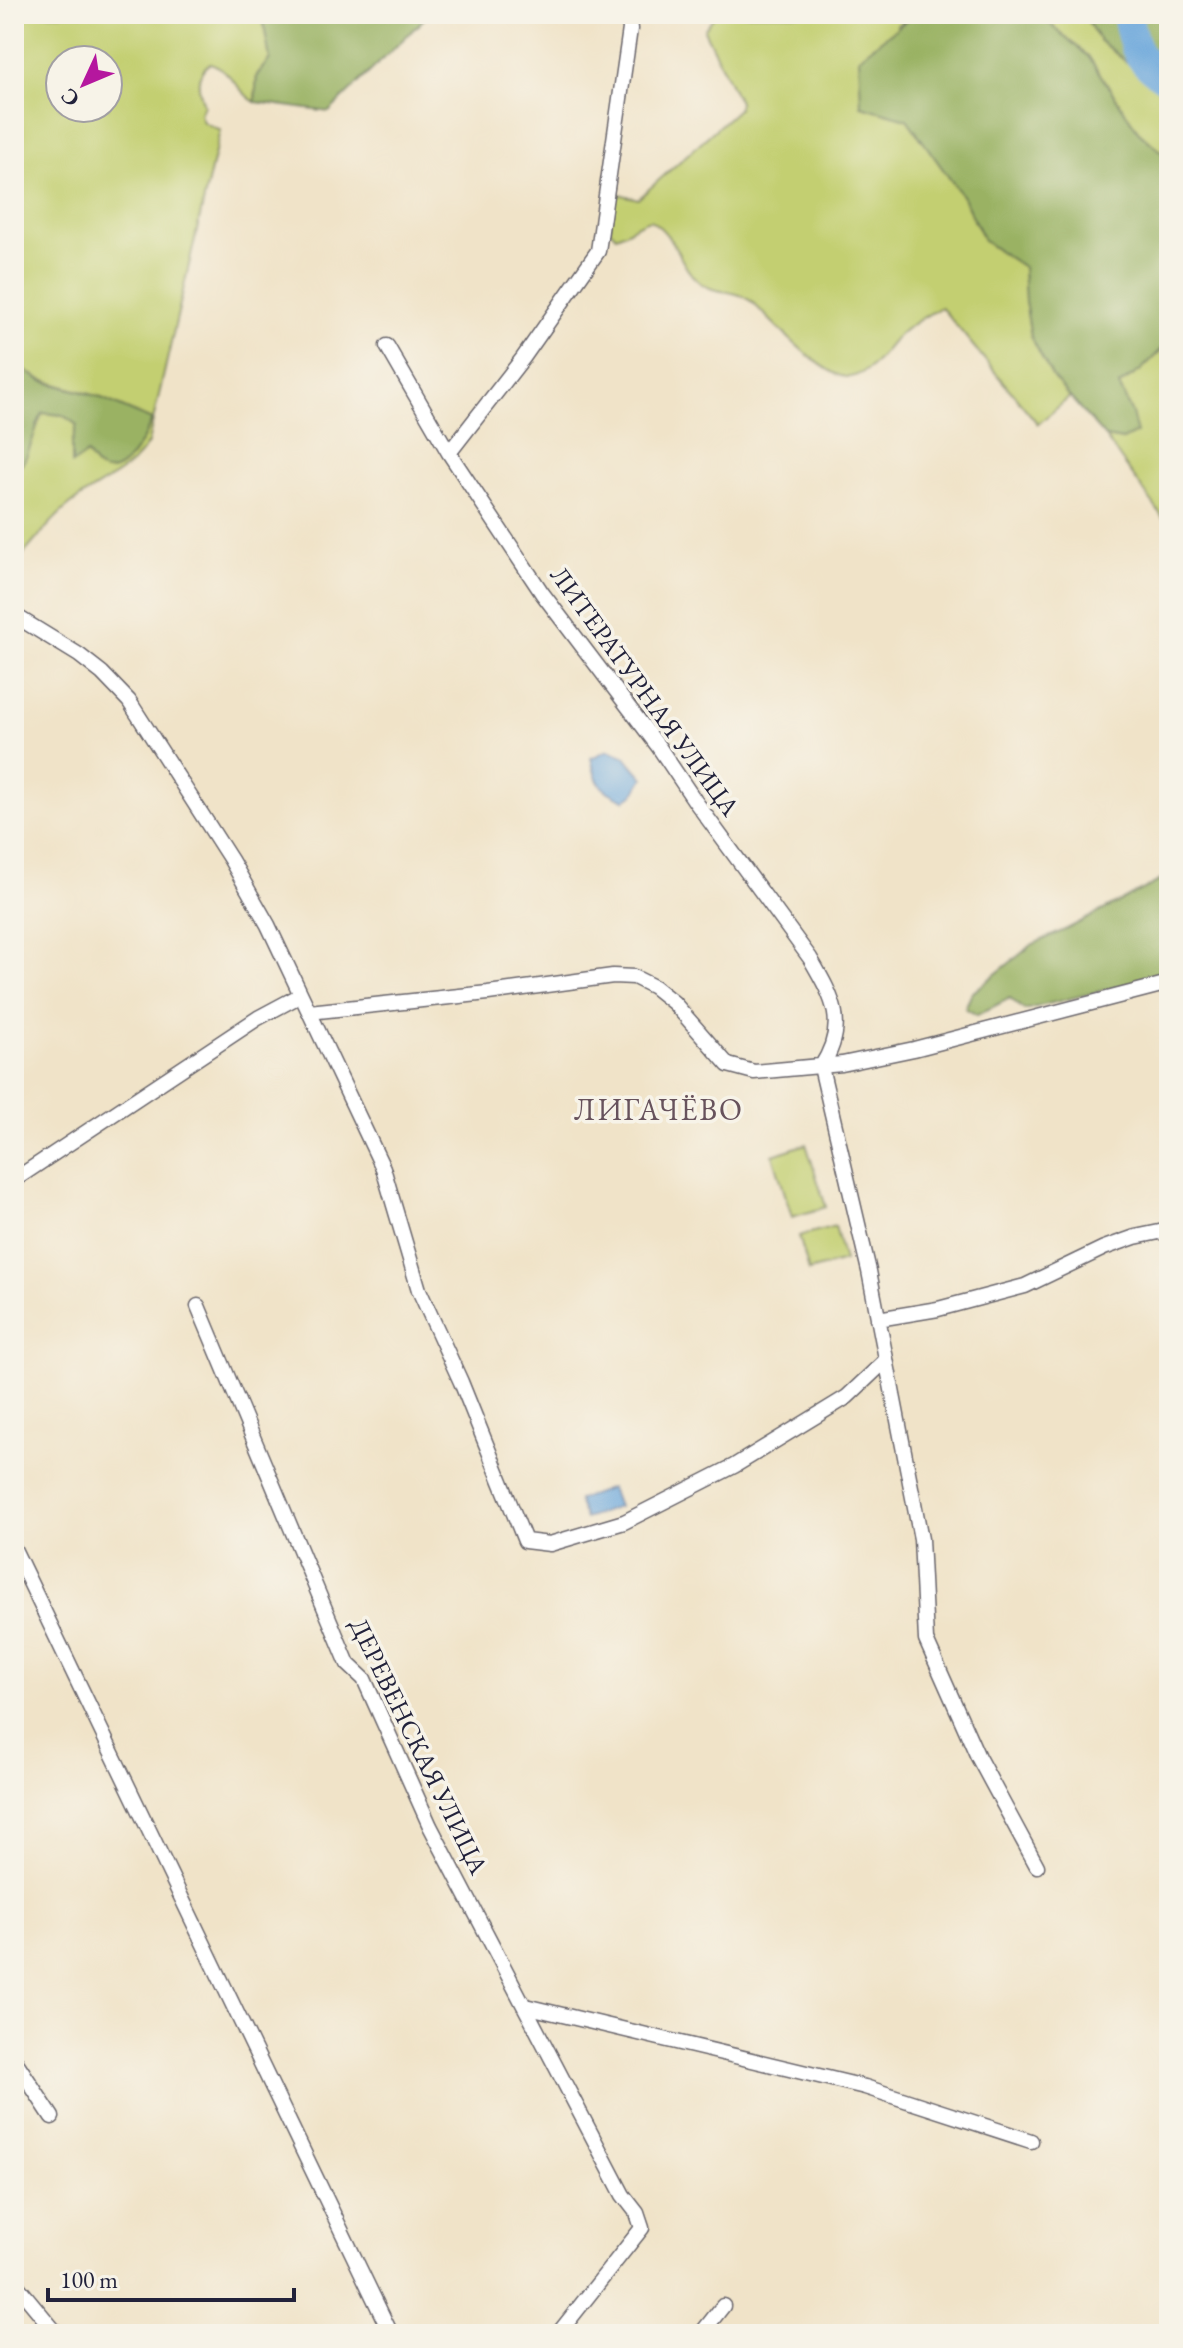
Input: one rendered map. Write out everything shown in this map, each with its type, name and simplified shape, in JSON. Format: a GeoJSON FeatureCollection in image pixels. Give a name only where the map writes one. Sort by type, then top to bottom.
{"type":"FeatureCollection","features":[{"type":"Feature","properties":{"kind":"street"},"geometry":{"type":"LineString","coordinates":[[449,453],[523,358],[598,251],[630,29],[628,14]]}},
{"type":"Feature","properties":{"kind":"street","name":"ЛИТЕРАТУРНАЯ УЛИЦА"},"geometry":{"type":"LineString","coordinates":[[387,346],[449,453],[542,593],[658,746],[810,958],[835,1012],[835,1042],[821,1067]]}},
{"type":"Feature","properties":{"kind":"street"},"geometry":{"type":"LineString","coordinates":[[14,615],[79,655],[129,701],[231,860],[268,925],[383,1168],[419,1290],[461,1382],[525,1541],[550,1544],[624,1522],[734,1466],[847,1397],[885,1361]]}},
{"type":"Feature","properties":{"kind":"street"},"geometry":{"type":"LineString","coordinates":[[309,1012],[613,976],[634,977],[654,987],[674,1003],[728,1065],[754,1072],[821,1067],[914,1049],[1169,983]]}},
{"type":"Feature","properties":{"kind":"street"},"geometry":{"type":"LineString","coordinates":[[14,1180],[233,1034],[301,995]]}},
{"type":"Feature","properties":{"kind":"street"},"geometry":{"type":"LineString","coordinates":[[821,1067],[869,1271],[921,1539],[926,1640],[978,1757],[1037,1866]]}},
{"type":"Feature","properties":{"kind":"street"},"geometry":{"type":"LineString","coordinates":[[878,1319],[938,1309],[1025,1286],[1104,1248],[1169,1230]]}},
{"type":"Feature","properties":{"kind":"street","name":"ДЕРЕВЕНСКАЯ УЛИЦА"},"geometry":{"type":"LineString","coordinates":[[198,1306],[348,1664],[364,1679],[430,1826],[623,2195],[637,2213],[642,2228],[558,2334]]}},
{"type":"Feature","properties":{"kind":"street"},"geometry":{"type":"LineString","coordinates":[[14,1549],[391,2334]]}},
{"type":"Feature","properties":{"kind":"street"},"geometry":{"type":"LineString","coordinates":[[525,2006],[865,2087],[1031,2141]]}},
{"type":"Feature","properties":{"kind":"street"},"geometry":{"type":"LineString","coordinates":[[14,2059],[52,2117]]}},
{"type":"Feature","properties":{"kind":"street"},"geometry":{"type":"LineString","coordinates":[[14,2282],[57,2334]]}},
{"type":"Feature","properties":{"kind":"street"},"geometry":{"type":"LineString","coordinates":[[701,2334],[723,2306]]}},
{"type":"Feature","properties":{"kind":"green space"},"geometry":{"type":"Polygon","coordinates":[[[14,14],[262,14],[270,59],[257,75],[255,102],[217,66],[210,63],[199,77],[204,105],[200,114],[203,122],[220,130],[148,443],[123,470],[62,512],[14,565],[14,454],[21,464],[43,413],[63,415],[77,425],[72,443],[72,463],[87,454],[98,468],[114,404],[42,380],[14,363],[14,14]]]}},
{"type":"Feature","properties":{"kind":"green space"},"geometry":{"type":"Polygon","coordinates":[[[262,14],[429,14],[329,112],[255,102],[257,75],[270,59],[262,14]]]}},
{"type":"Feature","properties":{"kind":"green space"},"geometry":{"type":"Polygon","coordinates":[[[716,14],[915,14],[897,25],[907,119],[963,197],[984,241],[1023,267],[1026,305],[1033,337],[1047,367],[1070,397],[1038,424],[941,307],[905,330],[866,371],[850,377],[840,376],[814,360],[747,299],[699,282],[686,268],[667,234],[650,220],[616,236],[610,230],[613,202],[619,194],[638,199],[738,109],[739,102],[704,30],[716,14]]]}},
{"type":"Feature","properties":{"kind":"green space"},"geometry":{"type":"Polygon","coordinates":[[[915,14],[1038,14],[1088,56],[1138,131],[1169,159],[1169,342],[1141,370],[1119,385],[1137,433],[1123,440],[1105,437],[1053,378],[1031,337],[1023,267],[984,241],[963,197],[907,119],[861,106],[859,57],[915,14]]]}},
{"type":"Feature","properties":{"kind":"green space"},"geometry":{"type":"Polygon","coordinates":[[[1038,14],[1083,14],[1100,41],[1138,71],[1169,87],[1169,159],[1138,131],[1088,56],[1038,14]]]}},
{"type":"Feature","properties":{"kind":"green space"},"geometry":{"type":"Polygon","coordinates":[[[1083,14],[1169,14],[1169,87],[1138,71],[1100,41],[1083,14]]]}},
{"type":"Feature","properties":{"kind":"green space"},"geometry":{"type":"Polygon","coordinates":[[[1169,342],[1169,526],[1105,437],[1123,440],[1132,414],[1119,385],[1141,370],[1169,342]]]}},
{"type":"Feature","properties":{"kind":"green space"},"geometry":{"type":"Polygon","coordinates":[[[14,363],[42,381],[97,396],[152,420],[132,455],[117,469],[109,471],[98,468],[87,454],[72,464],[72,443],[77,425],[63,415],[43,413],[22,464],[14,454],[14,363]]]}},
{"type":"Feature","properties":{"kind":"green space"},"geometry":{"type":"Polygon","coordinates":[[[1169,876],[1169,974],[1024,1010],[1010,998],[977,1015],[965,1008],[972,993],[1033,944],[1169,876]]]}},
{"type":"Feature","properties":{"kind":"green space"},"geometry":{"type":"Polygon","coordinates":[[[806,1144],[826,1207],[792,1217],[773,1155],[806,1144]]]}},
{"type":"Feature","properties":{"kind":"green space"},"geometry":{"type":"Polygon","coordinates":[[[835,1226],[844,1261],[809,1271],[799,1236],[835,1226]]]}},
{"type":"Feature","properties":{"kind":"water"},"geometry":{"type":"Polygon","coordinates":[[[608,750],[626,757],[644,778],[633,795],[625,800],[604,789],[595,774],[591,758],[608,750]]]}},
{"type":"Feature","properties":{"kind":"water"},"geometry":{"type":"Polygon","coordinates":[[[611,1488],[618,1507],[585,1519],[578,1500],[611,1488]]]}},
{"type":"Feature","properties":{"kind":"waterway"},"geometry":{"type":"LineString","coordinates":[[1127,14],[1132,37],[1143,60],[1169,80]]}},
{"type":"Feature","properties":{"kind":"district","name":"ЛИГАЧЁВО"},"geometry":{"type":"Point","coordinates":[659,1110]}}]}
